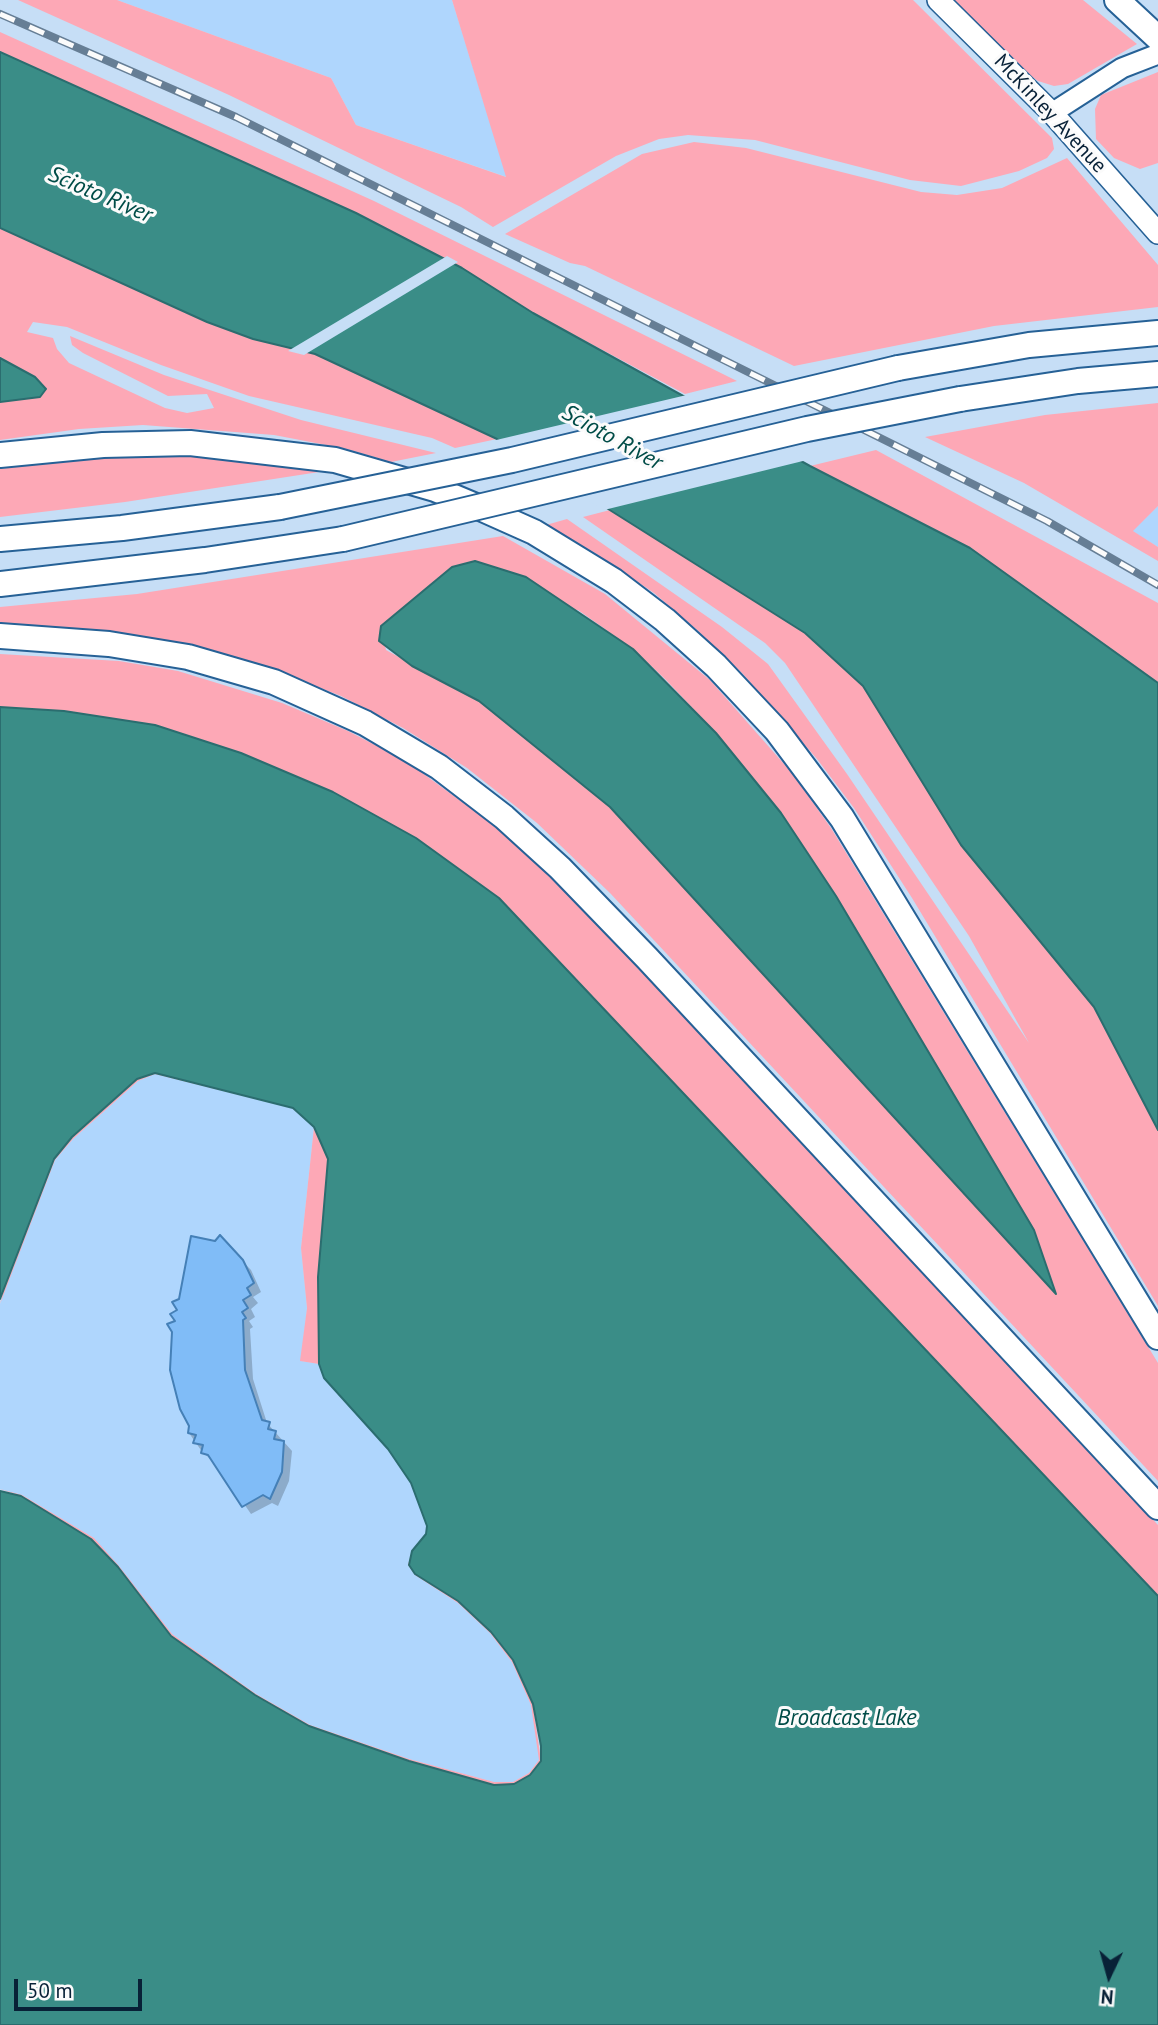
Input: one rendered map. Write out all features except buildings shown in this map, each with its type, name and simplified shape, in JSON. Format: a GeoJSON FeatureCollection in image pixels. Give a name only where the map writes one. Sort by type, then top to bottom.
{"type":"FeatureCollection","features":[{"type":"Feature","properties":{"kind":"highway"},"geometry":{"type":"LineString","coordinates":[[1117,0],[1158,38]]}},
{"type":"Feature","properties":{"kind":"highway"},"geometry":{"type":"LineString","coordinates":[[0,539],[122,528],[280,508],[512,460],[898,368],[1029,345],[1158,333]]}},
{"type":"Feature","properties":{"kind":"highway"},"geometry":{"type":"LineString","coordinates":[[0,584],[205,560],[343,539],[807,429],[960,399],[1078,381],[1158,374]]}},
{"type":"Feature","properties":{"kind":"highway"},"geometry":{"type":"LineString","coordinates":[[0,455],[103,445],[190,443],[335,460],[435,489],[534,532],[624,589],[716,666],[777,731],[842,818],[1158,1337]]}},
{"type":"Feature","properties":{"kind":"highway"},"geometry":{"type":"LineString","coordinates":[[0,636],[109,644],[188,657],[274,682],[365,723],[439,767],[494,808],[560,868],[647,958],[1158,1507]]}},
{"type":"Feature","properties":{"kind":"main road","name":"McKinley Avenue"},"geometry":{"type":"LineString","coordinates":[[938,0],[1052,113],[1158,233]]}},
{"type":"Feature","properties":{"kind":"street"},"geometry":{"type":"LineString","coordinates":[[1052,113],[1122,68],[1158,54]]}},
{"type":"Feature","properties":{"kind":"shaded area"},"geometry":{"type":"Polygon","coordinates":[[[18,0],[117,0],[331,78],[356,125],[506,177],[452,0],[913,0],[1052,138],[1054,149],[1047,158],[1019,171],[961,186],[910,180],[755,140],[688,135],[659,139],[616,156],[493,227],[461,207],[229,95],[18,0]]]}},
{"type":"Feature","properties":{"kind":"shaded area"},"geometry":{"type":"Polygon","coordinates":[[[117,0],[452,0],[507,177],[356,125],[331,78],[117,0]]]}},
{"type":"Feature","properties":{"kind":"shaded area"},"geometry":{"type":"Polygon","coordinates":[[[954,0],[1083,0],[1137,44],[1068,84],[1054,86],[1038,81],[1027,73],[954,0]]]}},
{"type":"Feature","properties":{"kind":"shaded area"},"geometry":{"type":"Polygon","coordinates":[[[0,32],[374,201],[737,381],[685,394],[533,313],[462,268],[356,213],[0,52],[0,32]]]}},
{"type":"Feature","properties":{"kind":"shaded area"},"geometry":{"type":"Polygon","coordinates":[[[1158,72],[1158,163],[1140,169],[1114,158],[1096,139],[1095,109],[1101,95],[1158,72]]]}},
{"type":"Feature","properties":{"kind":"shaded area"},"geometry":{"type":"Polygon","coordinates":[[[694,142],[746,148],[921,192],[957,195],[1002,188],[1067,158],[1158,265],[1158,307],[994,326],[794,366],[585,266],[570,263],[505,234],[642,154],[694,142]]]}},
{"type":"Feature","properties":{"kind":"shaded area"},"geometry":{"type":"Polygon","coordinates":[[[0,228],[207,322],[253,339],[315,354],[497,439],[455,448],[432,438],[249,396],[161,365],[67,327],[33,322],[27,332],[53,338],[57,349],[69,363],[165,408],[187,413],[214,408],[207,394],[168,396],[83,353],[72,345],[70,336],[164,375],[301,420],[436,453],[391,462],[347,449],[274,435],[143,425],[79,429],[0,440],[0,402],[40,397],[35,377],[0,358],[0,228]]]}},
{"type":"Feature","properties":{"kind":"shaded area"},"geometry":{"type":"Polygon","coordinates":[[[1158,403],[1158,506],[1133,531],[1158,547],[1158,561],[1024,483],[925,437],[1045,415],[1158,403]]]}},
{"type":"Feature","properties":{"kind":"shaded area"},"geometry":{"type":"Polygon","coordinates":[[[876,450],[1158,603],[1158,683],[970,548],[810,466],[876,450]]]}},
{"type":"Feature","properties":{"kind":"shaded area"},"geometry":{"type":"Polygon","coordinates":[[[180,455],[235,458],[319,472],[125,502],[0,517],[0,469],[93,457],[180,455]]]}},
{"type":"Feature","properties":{"kind":"shaded area"},"geometry":{"type":"Polygon","coordinates":[[[1158,506],[1158,547],[1132,531],[1158,506]]]}},
{"type":"Feature","properties":{"kind":"shaded area"},"geometry":{"type":"Polygon","coordinates":[[[610,510],[805,633],[863,686],[961,845],[1094,1007],[1158,1130],[1158,1306],[912,898],[854,808],[817,759],[743,674],[696,629],[654,593],[595,553],[546,525],[567,519],[722,627],[768,664],[847,774],[1029,1043],[969,936],[785,663],[765,643],[583,517],[610,510]]]}},
{"type":"Feature","properties":{"kind":"shaded area"},"geometry":{"type":"Polygon","coordinates":[[[503,536],[605,594],[710,680],[792,773],[831,828],[1158,1363],[1158,1481],[610,893],[537,823],[467,768],[403,728],[341,696],[269,668],[198,647],[140,636],[0,624],[0,607],[137,594],[503,536]],[[405,607],[381,626],[386,650],[479,701],[610,807],[1034,1230],[836,896],[781,813],[716,733],[665,679],[633,649],[578,610],[405,607]]]}},
{"type":"Feature","properties":{"kind":"shaded area"},"geometry":{"type":"Polygon","coordinates":[[[0,654],[119,661],[178,671],[282,703],[348,731],[406,761],[499,829],[572,894],[1158,1525],[1158,1596],[499,898],[416,838],[333,792],[241,753],[155,725],[64,711],[0,707],[0,654]]]}},
{"type":"Feature","properties":{"kind":"shaded area"},"geometry":{"type":"Polygon","coordinates":[[[154,1073],[293,1108],[314,1127],[292,1108],[155,1074],[138,1081],[73,1139],[55,1160],[0,1304],[9,1270],[54,1159],[72,1138],[137,1079],[154,1073]]]}},
{"type":"Feature","properties":{"kind":"shaded area"},"geometry":{"type":"Polygon","coordinates":[[[155,1074],[292,1108],[314,1127],[301,1248],[307,1308],[301,1361],[319,1364],[324,1378],[388,1449],[411,1483],[427,1526],[426,1534],[412,1551],[415,1575],[458,1603],[490,1633],[512,1662],[531,1705],[539,1746],[539,1760],[529,1773],[513,1782],[494,1782],[409,1759],[310,1725],[256,1694],[172,1634],[94,1538],[22,1495],[0,1489],[0,1304],[11,1270],[55,1160],[73,1139],[138,1081],[155,1074]]]}},
{"type":"Feature","properties":{"kind":"shaded area"},"geometry":{"type":"Polygon","coordinates":[[[314,1127],[328,1159],[318,1277],[319,1364],[300,1361],[307,1308],[301,1248],[314,1127]]]}},
{"type":"Feature","properties":{"kind":"shaded area"},"geometry":{"type":"Polygon","coordinates":[[[0,1489],[22,1495],[94,1538],[119,1566],[172,1634],[256,1694],[310,1725],[409,1759],[494,1782],[513,1782],[529,1773],[539,1760],[531,1705],[512,1662],[490,1633],[458,1603],[415,1575],[408,1565],[412,1551],[409,1565],[415,1574],[458,1600],[491,1632],[513,1661],[533,1705],[541,1761],[530,1775],[514,1784],[494,1785],[409,1761],[309,1726],[255,1695],[171,1636],[118,1567],[21,1496],[0,1489]]]}},
{"type":"Feature","properties":{"kind":"water","name":"Scioto River"},"geometry":{"type":"Polygon","coordinates":[[[0,52],[356,213],[462,268],[533,313],[810,466],[970,548],[1158,683],[1158,1130],[1094,1007],[961,845],[863,686],[805,633],[497,439],[315,354],[253,339],[207,322],[0,228],[0,52]]]}},
{"type":"Feature","properties":{"kind":"water"},"geometry":{"type":"Polygon","coordinates":[[[0,358],[35,377],[46,389],[40,397],[0,402],[0,358]]]}},
{"type":"Feature","properties":{"kind":"water"},"geometry":{"type":"Polygon","coordinates":[[[475,561],[526,577],[633,649],[716,733],[781,813],[836,896],[1034,1230],[1056,1294],[610,807],[479,701],[412,666],[379,641],[381,626],[452,567],[475,561]]]}},
{"type":"Feature","properties":{"kind":"water","name":"Broadcast Lake"},"geometry":{"type":"Polygon","coordinates":[[[0,707],[64,711],[155,725],[241,753],[333,792],[416,838],[499,898],[1158,1596],[1158,2025],[0,2025],[0,1491],[21,1496],[91,1539],[118,1567],[171,1636],[255,1695],[309,1726],[409,1761],[494,1785],[514,1784],[530,1775],[541,1761],[541,1746],[533,1704],[513,1660],[491,1632],[458,1601],[415,1574],[409,1565],[412,1551],[426,1534],[427,1526],[411,1483],[388,1449],[324,1378],[319,1364],[318,1277],[328,1159],[314,1127],[293,1108],[155,1073],[137,1079],[72,1137],[54,1159],[0,1299],[0,707]]]}},
{"type":"Feature","properties":{"kind":"pier"},"geometry":{"type":"Polygon","coordinates":[[[447,256],[458,262],[304,355],[288,351],[447,256]]]}},
{"type":"Feature","properties":{"kind":"pier"},"geometry":{"type":"Polygon","coordinates":[[[691,394],[807,460],[604,510],[492,441],[691,394]]]}},
{"type":"Feature","properties":{"kind":"railway"},"geometry":{"type":"LineString","coordinates":[[0,14],[236,117],[1047,521],[1158,585]]}}]}
